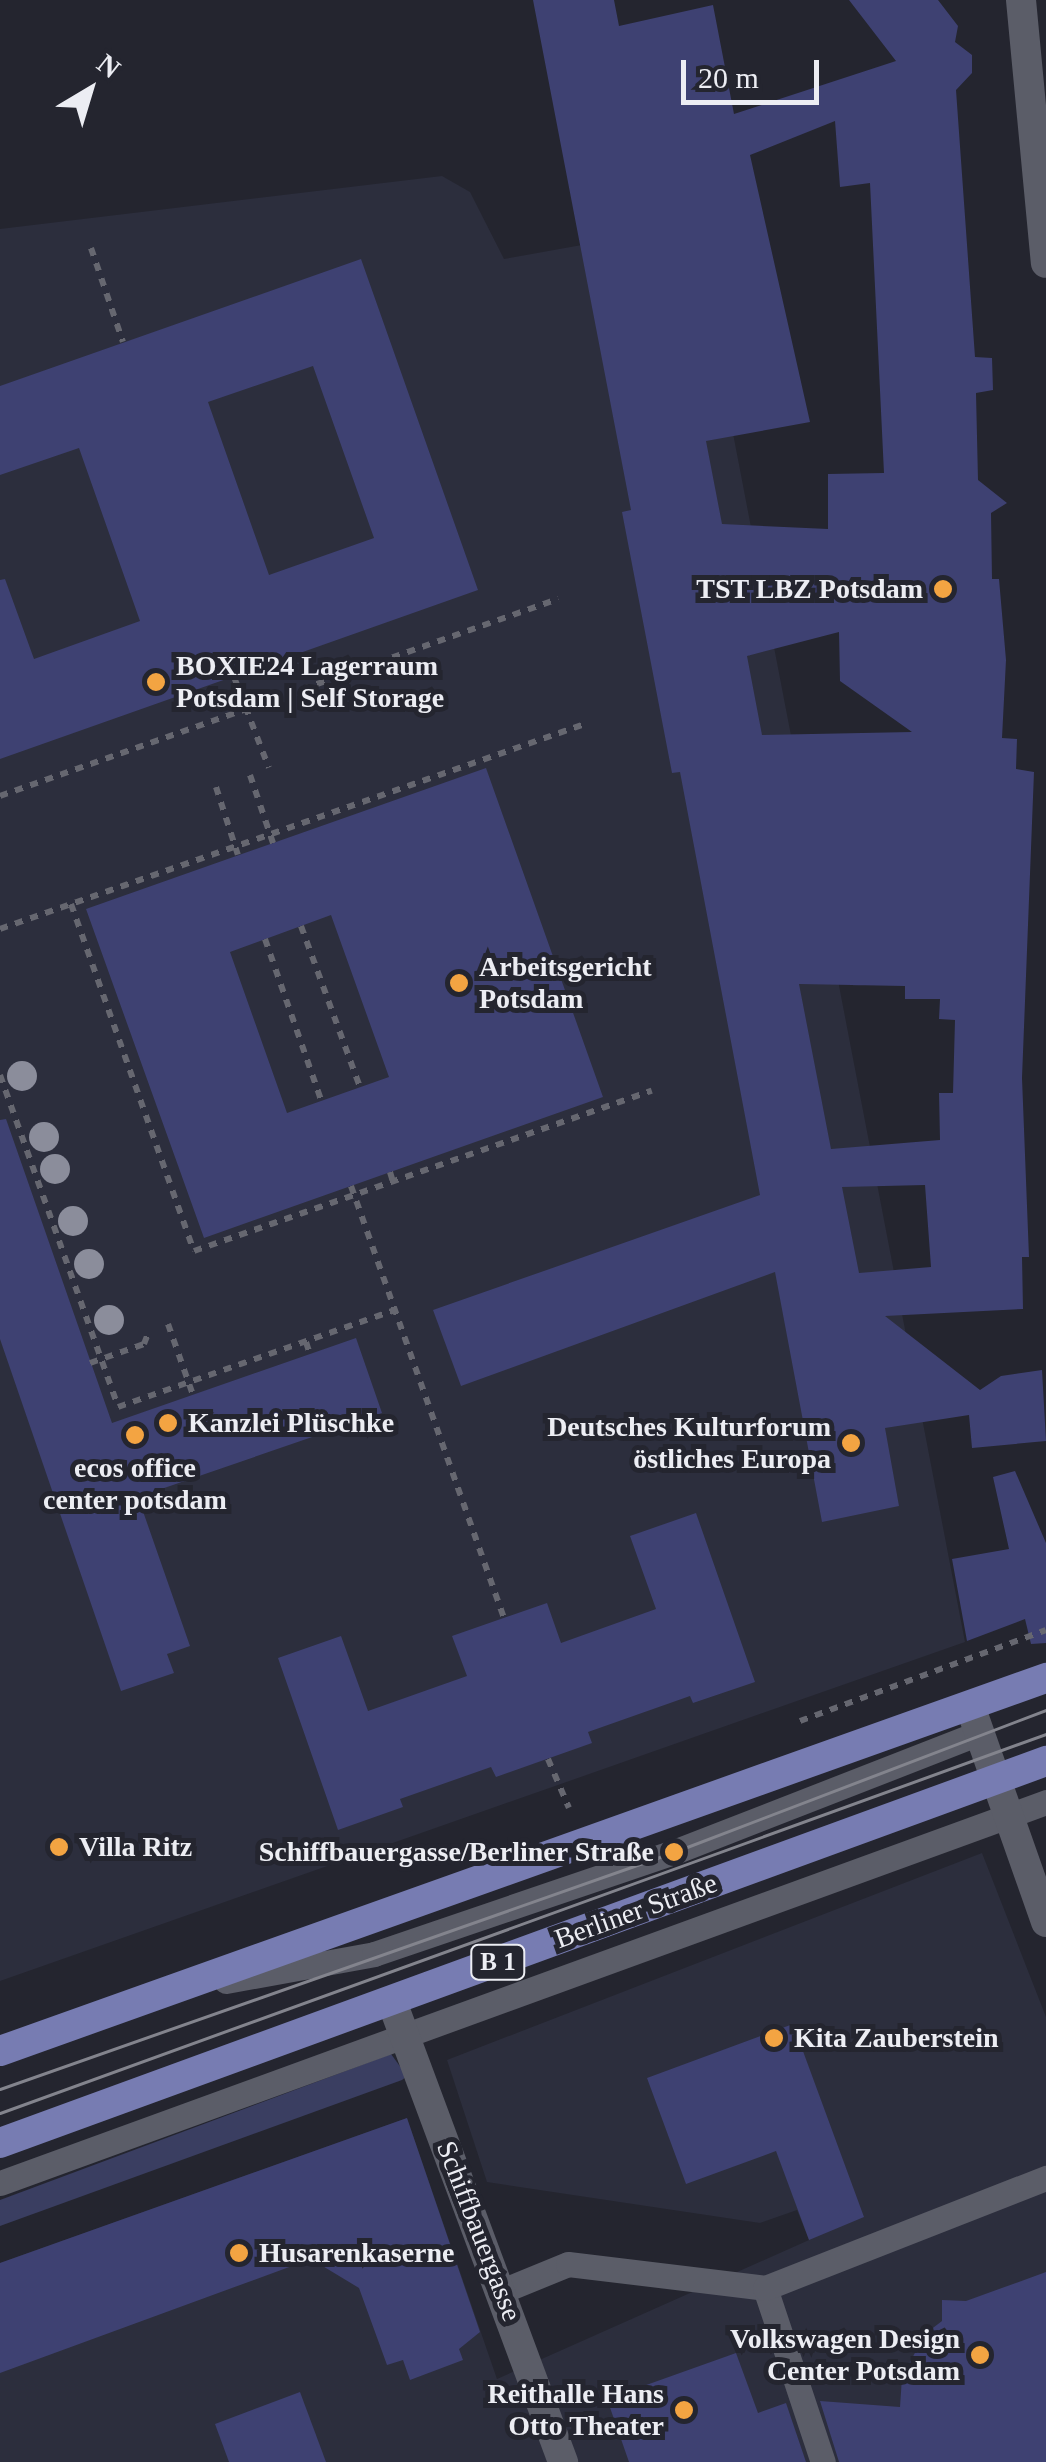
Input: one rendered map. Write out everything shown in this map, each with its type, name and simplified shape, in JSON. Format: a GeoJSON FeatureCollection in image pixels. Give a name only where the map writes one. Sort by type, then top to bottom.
{"type":"FeatureCollection","features":[{"type":"Feature","properties":{"kind":"main road"},"geometry":{"type":"LineString","coordinates":[[0,2051],[582,1842],[974,1719],[1046,1678]]}},
{"type":"Feature","properties":{"kind":"main road","name":"Berliner Straße"},"geometry":{"type":"LineString","coordinates":[[0,2143],[1046,1761]]}},
{"type":"Feature","properties":{"kind":"street"},"geometry":{"type":"LineString","coordinates":[[1021,0],[1046,264]]}},
{"type":"Feature","properties":{"kind":"street"},"geometry":{"type":"LineString","coordinates":[[974,1719],[1046,1922]]}},
{"type":"Feature","properties":{"kind":"street","name":"Schiffbauergasse"},"geometry":{"type":"LineString","coordinates":[[392,2002],[563,2462]]}},
{"type":"Feature","properties":{"kind":"lane"},"geometry":{"type":"LineString","coordinates":[[151,1994],[374,1954],[674,1852],[974,1719]]}},
{"type":"Feature","properties":{"kind":"lane"},"geometry":{"type":"LineString","coordinates":[[0,2183],[1046,1802]]}},
{"type":"Feature","properties":{"kind":"lane"},"geometry":{"type":"LineString","coordinates":[[502,2291],[568,2264],[765,2288],[1046,2178]]}},
{"type":"Feature","properties":{"kind":"lane"},"geometry":{"type":"LineString","coordinates":[[765,2288],[823,2462]]}},
{"type":"Feature","properties":{"kind":"path"},"geometry":{"type":"LineString","coordinates":[[91,248],[124,342]]}},
{"type":"Feature","properties":{"kind":"path"},"geometry":{"type":"LineString","coordinates":[[0,796],[558,599]]}},
{"type":"Feature","properties":{"kind":"path"},"geometry":{"type":"LineString","coordinates":[[234,677],[269,768]]}},
{"type":"Feature","properties":{"kind":"path"},"geometry":{"type":"LineString","coordinates":[[0,929],[271,839],[582,725]]}},
{"type":"Feature","properties":{"kind":"path"},"geometry":{"type":"LineString","coordinates":[[250,775],[271,839]]}},
{"type":"Feature","properties":{"kind":"path"},"geometry":{"type":"LineString","coordinates":[[216,787],[237,850]]}},
{"type":"Feature","properties":{"kind":"path"},"geometry":{"type":"LineString","coordinates":[[71,904],[194,1252],[652,1091]]}},
{"type":"Feature","properties":{"kind":"path"},"geometry":{"type":"LineString","coordinates":[[302,926],[360,1087]]}},
{"type":"Feature","properties":{"kind":"path"},"geometry":{"type":"LineString","coordinates":[[265,940],[322,1100]]}},
{"type":"Feature","properties":{"kind":"path"},"geometry":{"type":"LineString","coordinates":[[0,1075],[118,1408],[395,1310]]}},
{"type":"Feature","properties":{"kind":"path"},"geometry":{"type":"LineString","coordinates":[[390,1172],[393,1182]]}},
{"type":"Feature","properties":{"kind":"path"},"geometry":{"type":"LineString","coordinates":[[351,1186],[504,1618]]}},
{"type":"Feature","properties":{"kind":"path"},"geometry":{"type":"LineString","coordinates":[[168,1324],[193,1395]]}},
{"type":"Feature","properties":{"kind":"path"},"geometry":{"type":"LineString","coordinates":[[90,1363],[144,1344],[149,1330]]}},
{"type":"Feature","properties":{"kind":"path"},"geometry":{"type":"LineString","coordinates":[[306,1342],[310,1354]]}},
{"type":"Feature","properties":{"kind":"path"},"geometry":{"type":"LineString","coordinates":[[813,1716],[1046,1630]]}},
{"type":"Feature","properties":{"kind":"path"},"geometry":{"type":"LineString","coordinates":[[548,1758],[582,1842]]}},
{"type":"Feature","properties":{"kind":"shaded area"},"geometry":{"type":"Polygon","coordinates":[[[442,176],[470,192],[504,259],[693,225],[965,1642],[0,1981],[0,229],[442,176]]]}},
{"type":"Feature","properties":{"kind":"shaded area"},"geometry":{"type":"Polygon","coordinates":[[[982,1853],[1046,2017],[1046,2462],[0,2462],[0,2263],[407,2118],[497,2379],[809,2240],[797,2210],[760,2223],[487,2182],[447,2060],[982,1853]]]}},
{"type":"Feature","properties":{"kind":"shaded area"},"geometry":{"type":"Polygon","coordinates":[[[391,2054],[407,2076],[402,2080],[0,2226],[0,2200],[391,2054]]]}},
{"type":"Feature","properties":{"kind":"building"},"geometry":{"type":"Polygon","coordinates":[[[533,0],[614,0],[619,26],[713,5],[734,114],[896,61],[849,0],[938,0],[958,26],[955,42],[972,55],[972,73],[956,90],[975,357],[992,358],[993,390],[976,393],[978,480],[1007,503],[991,513],[992,579],[999,579],[1006,660],[1002,738],[1017,739],[1016,769],[1034,772],[1022,1078],[1029,1257],[1022,1257],[1023,1309],[885,1316],[980,1390],[1001,1376],[1042,1370],[1046,1441],[972,1448],[969,1415],[885,1428],[899,1506],[822,1522],[775,1272],[461,1386],[433,1310],[760,1195],[680,772],[672,773],[622,512],[631,510],[533,0]],[[835,121],[750,155],[810,422],[706,441],[722,524],[828,529],[828,474],[884,473],[870,183],[840,187],[835,121]],[[839,632],[747,656],[762,735],[912,732],[840,681],[839,632]],[[799,984],[831,1149],[940,1140],[939,1093],[953,1093],[955,1020],[939,1019],[940,999],[905,999],[905,986],[799,984]],[[925,1185],[842,1187],[859,1273],[931,1267],[925,1185]]]}},
{"type":"Feature","properties":{"kind":"building"},"geometry":{"type":"Polygon","coordinates":[[[361,259],[478,590],[0,759],[0,580],[5,579],[34,659],[140,621],[79,448],[0,475],[0,386],[361,259]],[[313,366],[208,402],[269,575],[374,538],[313,366]]]}},
{"type":"Feature","properties":{"kind":"building","name":"Arbeitsgericht Potsdam"},"geometry":{"type":"Polygon","coordinates":[[[486,768],[603,1097],[204,1238],[86,909],[486,768]],[[331,915],[230,952],[287,1113],[389,1077],[331,915]]]}},
{"type":"Feature","properties":{"kind":"building"},"geometry":{"type":"Polygon","coordinates":[[[6,1119],[112,1423],[356,1338],[382,1413],[138,1497],[190,1646],[167,1654],[174,1673],[121,1691],[0,1339],[0,1120],[6,1119]]]}},
{"type":"Feature","properties":{"kind":"building"},"geometry":{"type":"Polygon","coordinates":[[[1015,1471],[1046,1543],[1046,1643],[1031,1644],[1025,1619],[967,1641],[952,1559],[1009,1549],[993,1477],[1015,1471]]]}},
{"type":"Feature","properties":{"kind":"building"},"geometry":{"type":"Polygon","coordinates":[[[696,1513],[755,1682],[693,1703],[690,1696],[588,1732],[592,1743],[496,1777],[491,1767],[400,1799],[403,1807],[338,1830],[278,1658],[341,1636],[368,1711],[467,1676],[452,1636],[547,1603],[561,1643],[656,1609],[630,1536],[696,1513]]]}},
{"type":"Feature","properties":{"kind":"building"},"geometry":{"type":"Polygon","coordinates":[[[793,2024],[864,2217],[809,2240],[776,2151],[686,2184],[647,2078],[793,2024]]]}},
{"type":"Feature","properties":{"kind":"building","name":"Husarenkaserne"},"geometry":{"type":"Polygon","coordinates":[[[407,2118],[480,2332],[459,2349],[463,2360],[410,2380],[403,2360],[387,2365],[359,2288],[311,2259],[0,2373],[0,2263],[407,2118]]]}},
{"type":"Feature","properties":{"kind":"building","name":"Volkswagen Design Center Potsdam"},"geometry":{"type":"Polygon","coordinates":[[[1046,2272],[1046,2462],[839,2462],[820,2401],[900,2407],[902,2377],[925,2334],[942,2321],[942,2300],[966,2301],[1046,2272]]]}},
{"type":"Feature","properties":{"kind":"building","name":"Reithalle Hans Otto Theater"},"geometry":{"type":"Polygon","coordinates":[[[736,2353],[758,2413],[786,2403],[806,2462],[629,2462],[607,2399],[736,2353]]]}},
{"type":"Feature","properties":{"kind":"building"},"geometry":{"type":"Polygon","coordinates":[[[300,2392],[326,2462],[229,2462],[215,2424],[300,2392]]]}},
{"type":"Feature","properties":{"kind":"tram line"},"geometry":{"type":"LineString","coordinates":[[0,2089],[674,1852],[1046,1710]]}},
{"type":"Feature","properties":{"kind":"tram line"},"geometry":{"type":"LineString","coordinates":[[0,2113],[1046,1734]]}},
{"type":"Feature","properties":{"kind":"place","name":"TST LBZ Potsdam"},"geometry":{"type":"Point","coordinates":[943,589]}},
{"type":"Feature","properties":{"kind":"place","name":"BOXIE24 Lagerraum Potsdam | Self Storage"},"geometry":{"type":"Point","coordinates":[156,682]}},
{"type":"Feature","properties":{"kind":"place","name":"Arbeitsgericht Potsdam"},"geometry":{"type":"Point","coordinates":[459,983]}},
{"type":"Feature","properties":{"kind":"place","name":"Kanzlei Plüschke"},"geometry":{"type":"Point","coordinates":[168,1423]}},
{"type":"Feature","properties":{"kind":"place","name":"ecos office center potsdam"},"geometry":{"type":"Point","coordinates":[135,1435]}},
{"type":"Feature","properties":{"kind":"place","name":"Deutsches Kulturforum östliches Europa"},"geometry":{"type":"Point","coordinates":[851,1443]}},
{"type":"Feature","properties":{"kind":"place","name":"Villa Ritz"},"geometry":{"type":"Point","coordinates":[59,1847]}},
{"type":"Feature","properties":{"kind":"place","name":"Schiffbauergasse/Berliner Straße"},"geometry":{"type":"Point","coordinates":[674,1852]}},
{"type":"Feature","properties":{"kind":"place","name":"Kita Zauberstein"},"geometry":{"type":"Point","coordinates":[774,2038]}},
{"type":"Feature","properties":{"kind":"place","name":"Husarenkaserne"},"geometry":{"type":"Point","coordinates":[239,2253]}},
{"type":"Feature","properties":{"kind":"place","name":"Volkswagen Design Center Potsdam"},"geometry":{"type":"Point","coordinates":[980,2355]}},
{"type":"Feature","properties":{"kind":"place","name":"Reithalle Hans Otto Theater"},"geometry":{"type":"Point","coordinates":[684,2410]}}]}
